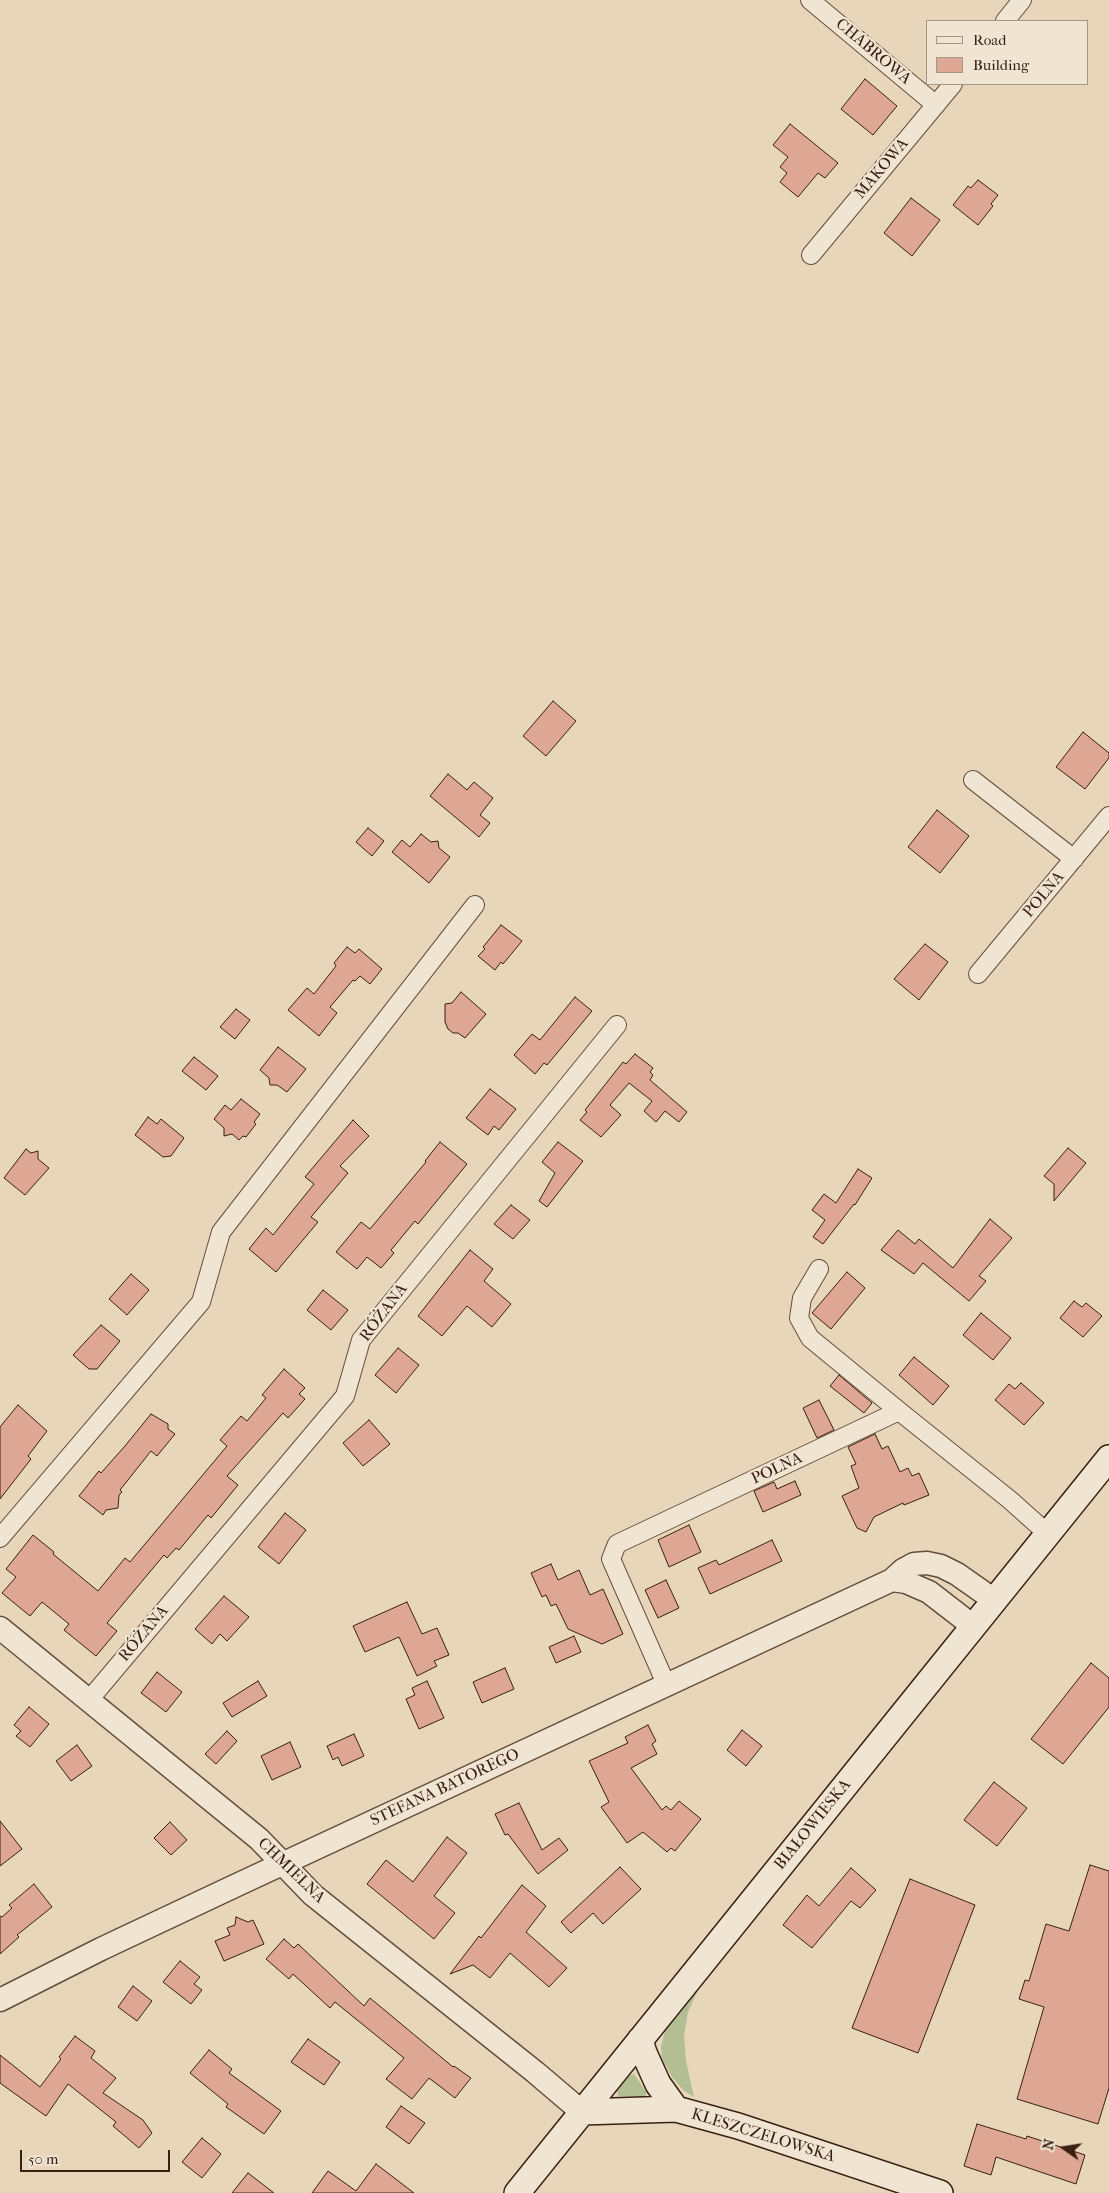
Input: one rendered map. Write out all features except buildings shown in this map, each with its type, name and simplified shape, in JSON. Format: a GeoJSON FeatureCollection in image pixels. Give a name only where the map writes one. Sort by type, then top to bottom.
{"type":"FeatureCollection","features":[{"type":"Feature","properties":{"kind":"main road","name":"BIAŁOWIESKA"},"geometry":{"type":"LineString","coordinates":[[517,2193],[1109,1458]]}},
{"type":"Feature","properties":{"kind":"main road"},"geometry":{"type":"LineString","coordinates":[[640,2040],[658,2084],[676,2109]]}},
{"type":"Feature","properties":{"kind":"main road","name":"KLESZCZELOWSKA"},"geometry":{"type":"LineString","coordinates":[[582,2112],[676,2109],[738,2126],[940,2193]]}},
{"type":"Feature","properties":{"kind":"street","name":"CHABROWA"},"geometry":{"type":"LineString","coordinates":[[810,0],[936,105]]}},
{"type":"Feature","properties":{"kind":"street"},"geometry":{"type":"LineString","coordinates":[[1006,20],[1022,0]]}},
{"type":"Feature","properties":{"kind":"street","name":"MAKOWA"},"geometry":{"type":"LineString","coordinates":[[811,255],[952,85]]}},
{"type":"Feature","properties":{"kind":"street"},"geometry":{"type":"LineString","coordinates":[[973,780],[1074,859]]}},
{"type":"Feature","properties":{"kind":"street","name":"POLNA"},"geometry":{"type":"LineString","coordinates":[[978,974],[1109,816]]}},
{"type":"Feature","properties":{"kind":"street"},"geometry":{"type":"LineString","coordinates":[[0,1538],[201,1302],[221,1232],[475,905]]}},
{"type":"Feature","properties":{"kind":"street","name":"RÓŻANA"},"geometry":{"type":"LineString","coordinates":[[89,1700],[345,1396],[360,1340],[617,1025]]}},
{"type":"Feature","properties":{"kind":"street"},"geometry":{"type":"LineString","coordinates":[[819,1269],[802,1298],[799,1318],[810,1338],[1010,1500],[1048,1534]]}},
{"type":"Feature","properties":{"kind":"street","name":"POLNA"},"geometry":{"type":"LineString","coordinates":[[666,1684],[611,1559],[617,1544],[899,1411]]}},
{"type":"Feature","properties":{"kind":"street","name":"STEFANA BATOREGO"},"geometry":{"type":"LineString","coordinates":[[0,2000],[101,1949],[892,1580],[903,1570],[914,1564],[927,1563],[941,1566],[957,1574],[994,1600]]}},
{"type":"Feature","properties":{"kind":"street"},"geometry":{"type":"LineString","coordinates":[[892,1580],[911,1584],[929,1592],[973,1626]]}},
{"type":"Feature","properties":{"kind":"street","name":"CHMIELNA"},"geometry":{"type":"LineString","coordinates":[[0,1628],[259,1839],[313,1895],[535,2072],[582,2112]]}},
{"type":"Feature","properties":{"kind":"green space"},"geometry":{"type":"Polygon","coordinates":[[[698,1990],[688,2012],[684,2036],[686,2061],[694,2097],[683,2090],[672,2077],[662,2058],[661,2046],[666,2028],[698,1990]]]}},
{"type":"Feature","properties":{"kind":"green space"},"geometry":{"type":"Polygon","coordinates":[[[634,2074],[647,2093],[645,2097],[618,2096],[617,2089],[627,2076],[634,2074]]]}}]}
